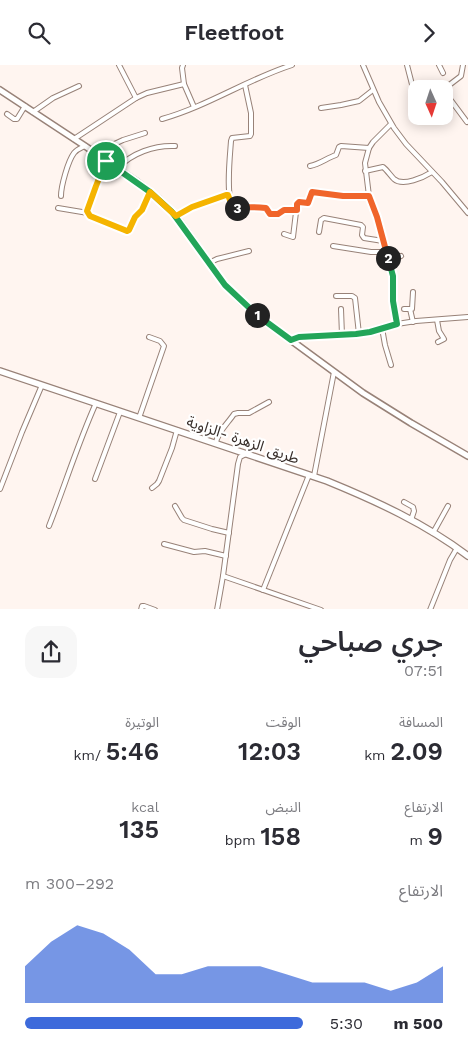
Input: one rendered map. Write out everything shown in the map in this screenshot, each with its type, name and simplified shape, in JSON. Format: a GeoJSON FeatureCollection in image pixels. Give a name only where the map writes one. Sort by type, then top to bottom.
{"type":"FeatureCollection","features":[{"type":"Feature","properties":{"kind":"main road"},"geometry":{"type":"LineString","coordinates":[[0,89],[150,192],[176,216],[225,285],[262,319],[394,413],[468,456]]}},
{"type":"Feature","properties":{"kind":"main road","name":"طريق الزهرة -الزاوية"},"geometry":{"type":"LineString","coordinates":[[0,371],[312,476],[357,494],[411,520],[457,547],[468,556]]}},
{"type":"Feature","properties":{"kind":"street"},"geometry":{"type":"LineString","coordinates":[[120,65],[136,99]]}},
{"type":"Feature","properties":{"kind":"street"},"geometry":{"type":"LineString","coordinates":[[183,65],[184,84],[194,107]]}},
{"type":"Feature","properties":{"kind":"street"},"geometry":{"type":"LineString","coordinates":[[275,65],[277,70]]}},
{"type":"Feature","properties":{"kind":"street"},"geometry":{"type":"LineString","coordinates":[[162,119],[179,114],[292,65]]}},
{"type":"Feature","properties":{"kind":"street"},"geometry":{"type":"LineString","coordinates":[[363,65],[373,90],[392,124],[406,144],[468,213]]}},
{"type":"Feature","properties":{"kind":"street"},"geometry":{"type":"LineString","coordinates":[[406,65],[410,80]]}},
{"type":"Feature","properties":{"kind":"street"},"geometry":{"type":"LineString","coordinates":[[439,65],[443,73]]}},
{"type":"Feature","properties":{"kind":"street"},"geometry":{"type":"LineString","coordinates":[[463,65],[460,76],[444,91],[467,122]]}},
{"type":"Feature","properties":{"kind":"street"},"geometry":{"type":"LineString","coordinates":[[74,139],[147,93],[184,84]]}},
{"type":"Feature","properties":{"kind":"street"},"geometry":{"type":"LineString","coordinates":[[245,85],[251,113],[252,134],[231,139],[228,195],[232,207],[234,209],[266,208],[270,215],[278,214],[284,210],[297,210]]}},
{"type":"Feature","properties":{"kind":"street"},"geometry":{"type":"LineString","coordinates":[[34,112],[53,98],[79,86]]}},
{"type":"Feature","properties":{"kind":"street"},"geometry":{"type":"LineString","coordinates":[[321,108],[359,101],[373,90]]}},
{"type":"Feature","properties":{"kind":"street"},"geometry":{"type":"LineString","coordinates":[[7,114],[17,119],[25,106]]}},
{"type":"Feature","properties":{"kind":"street"},"geometry":{"type":"LineString","coordinates":[[392,124],[376,137],[369,148],[365,160],[365,171],[369,196],[377,217],[393,276],[393,301],[397,324]]}},
{"type":"Feature","properties":{"kind":"street"},"geometry":{"type":"LineString","coordinates":[[100,156],[108,147],[116,143],[146,133]]}},
{"type":"Feature","properties":{"kind":"street"},"geometry":{"type":"LineString","coordinates":[[61,197],[62,183],[73,155],[76,150],[85,146]]}},
{"type":"Feature","properties":{"kind":"street"},"geometry":{"type":"LineString","coordinates":[[117,169],[137,154],[165,146],[175,147]]}},
{"type":"Feature","properties":{"kind":"street"},"geometry":{"type":"LineString","coordinates":[[310,166],[336,155],[341,146],[369,148]]}},
{"type":"Feature","properties":{"kind":"street"},"geometry":{"type":"LineString","coordinates":[[88,213],[87,209],[106,161]]}},
{"type":"Feature","properties":{"kind":"street"},"geometry":{"type":"LineString","coordinates":[[365,171],[383,167],[393,179],[401,182],[423,177],[432,172]]}},
{"type":"Feature","properties":{"kind":"street"},"geometry":{"type":"LineString","coordinates":[[58,207],[88,213],[92,217],[128,230],[135,217],[143,209],[150,192]]}},
{"type":"Feature","properties":{"kind":"street"},"geometry":{"type":"LineString","coordinates":[[284,235],[293,236],[298,203],[309,203],[312,192],[343,196],[369,196]]}},
{"type":"Feature","properties":{"kind":"street"},"geometry":{"type":"LineString","coordinates":[[176,216],[192,207],[228,195]]}},
{"type":"Feature","properties":{"kind":"street"},"geometry":{"type":"LineString","coordinates":[[319,232],[321,220],[324,218],[361,225],[364,238],[383,241]]}},
{"type":"Feature","properties":{"kind":"street"},"geometry":{"type":"LineString","coordinates":[[333,246],[372,253],[386,252]]}},
{"type":"Feature","properties":{"kind":"street"},"geometry":{"type":"LineString","coordinates":[[209,263],[217,259],[249,251]]}},
{"type":"Feature","properties":{"kind":"street"},"geometry":{"type":"LineString","coordinates":[[389,262],[401,257]]}},
{"type":"Feature","properties":{"kind":"street"},"geometry":{"type":"LineString","coordinates":[[412,322],[410,309],[404,309],[412,309],[413,292]]}},
{"type":"Feature","properties":{"kind":"street"},"geometry":{"type":"LineString","coordinates":[[336,296],[352,296],[355,298],[359,334]]}},
{"type":"Feature","properties":{"kind":"street"},"geometry":{"type":"LineString","coordinates":[[341,309],[342,335]]}},
{"type":"Feature","properties":{"kind":"street"},"geometry":{"type":"LineString","coordinates":[[291,340],[299,337],[359,334],[397,324],[468,317]]}},
{"type":"Feature","properties":{"kind":"street"},"geometry":{"type":"LineString","coordinates":[[437,320],[439,331],[444,339],[438,342]]}},
{"type":"Feature","properties":{"kind":"street"},"geometry":{"type":"LineString","coordinates":[[382,328],[391,365]]}},
{"type":"Feature","properties":{"kind":"street"},"geometry":{"type":"LineString","coordinates":[[139,418],[164,346],[160,341],[149,337]]}},
{"type":"Feature","properties":{"kind":"street"},"geometry":{"type":"LineString","coordinates":[[263,590],[312,476],[334,372]]}},
{"type":"Feature","properties":{"kind":"street"},"geometry":{"type":"LineString","coordinates":[[0,489],[42,385]]}},
{"type":"Feature","properties":{"kind":"street"},"geometry":{"type":"LineString","coordinates":[[48,526],[96,403]]}},
{"type":"Feature","properties":{"kind":"street"},"geometry":{"type":"LineString","coordinates":[[216,443],[220,433],[234,415],[249,413],[269,403]]}},
{"type":"Feature","properties":{"kind":"street"},"geometry":{"type":"LineString","coordinates":[[95,479],[120,412]]}},
{"type":"Feature","properties":{"kind":"street"},"geometry":{"type":"LineString","coordinates":[[152,488],[158,481],[177,431]]}},
{"type":"Feature","properties":{"kind":"street"},"geometry":{"type":"LineString","coordinates":[[217,609],[239,460],[240,457],[246,454]]}},
{"type":"Feature","properties":{"kind":"street"},"geometry":{"type":"LineString","coordinates":[[404,502],[413,507],[414,511],[411,520]]}},
{"type":"Feature","properties":{"kind":"street"},"geometry":{"type":"LineString","coordinates":[[176,506],[184,520],[229,533]]}},
{"type":"Feature","properties":{"kind":"street"},"geometry":{"type":"LineString","coordinates":[[433,533],[448,506]]}},
{"type":"Feature","properties":{"kind":"street"},"geometry":{"type":"LineString","coordinates":[[164,544],[194,552],[204,551],[226,556]]}},
{"type":"Feature","properties":{"kind":"street"},"geometry":{"type":"LineString","coordinates":[[430,609],[457,547]]}},
{"type":"Feature","properties":{"kind":"street"},"geometry":{"type":"LineString","coordinates":[[223,575],[321,609]]}},
{"type":"Feature","properties":{"kind":"street"},"geometry":{"type":"LineString","coordinates":[[140,609],[144,606],[155,609]]}},
{"type":"Feature","properties":{"kind":"route"},"geometry":{"type":"LineString","coordinates":[[106,161],[87,209],[88,213],[92,217],[127,231],[130,229],[136,215],[142,210],[150,192],[176,216],[192,207],[228,195],[234,209],[266,208],[270,215],[278,214],[284,210],[297,210],[299,202],[309,203],[311,192],[343,196],[369,196],[377,217],[393,276],[393,301],[397,324],[359,334],[295,337],[291,340],[253,312],[225,285],[176,216],[168,208],[159,199],[136,181],[106,161]]}}]}
